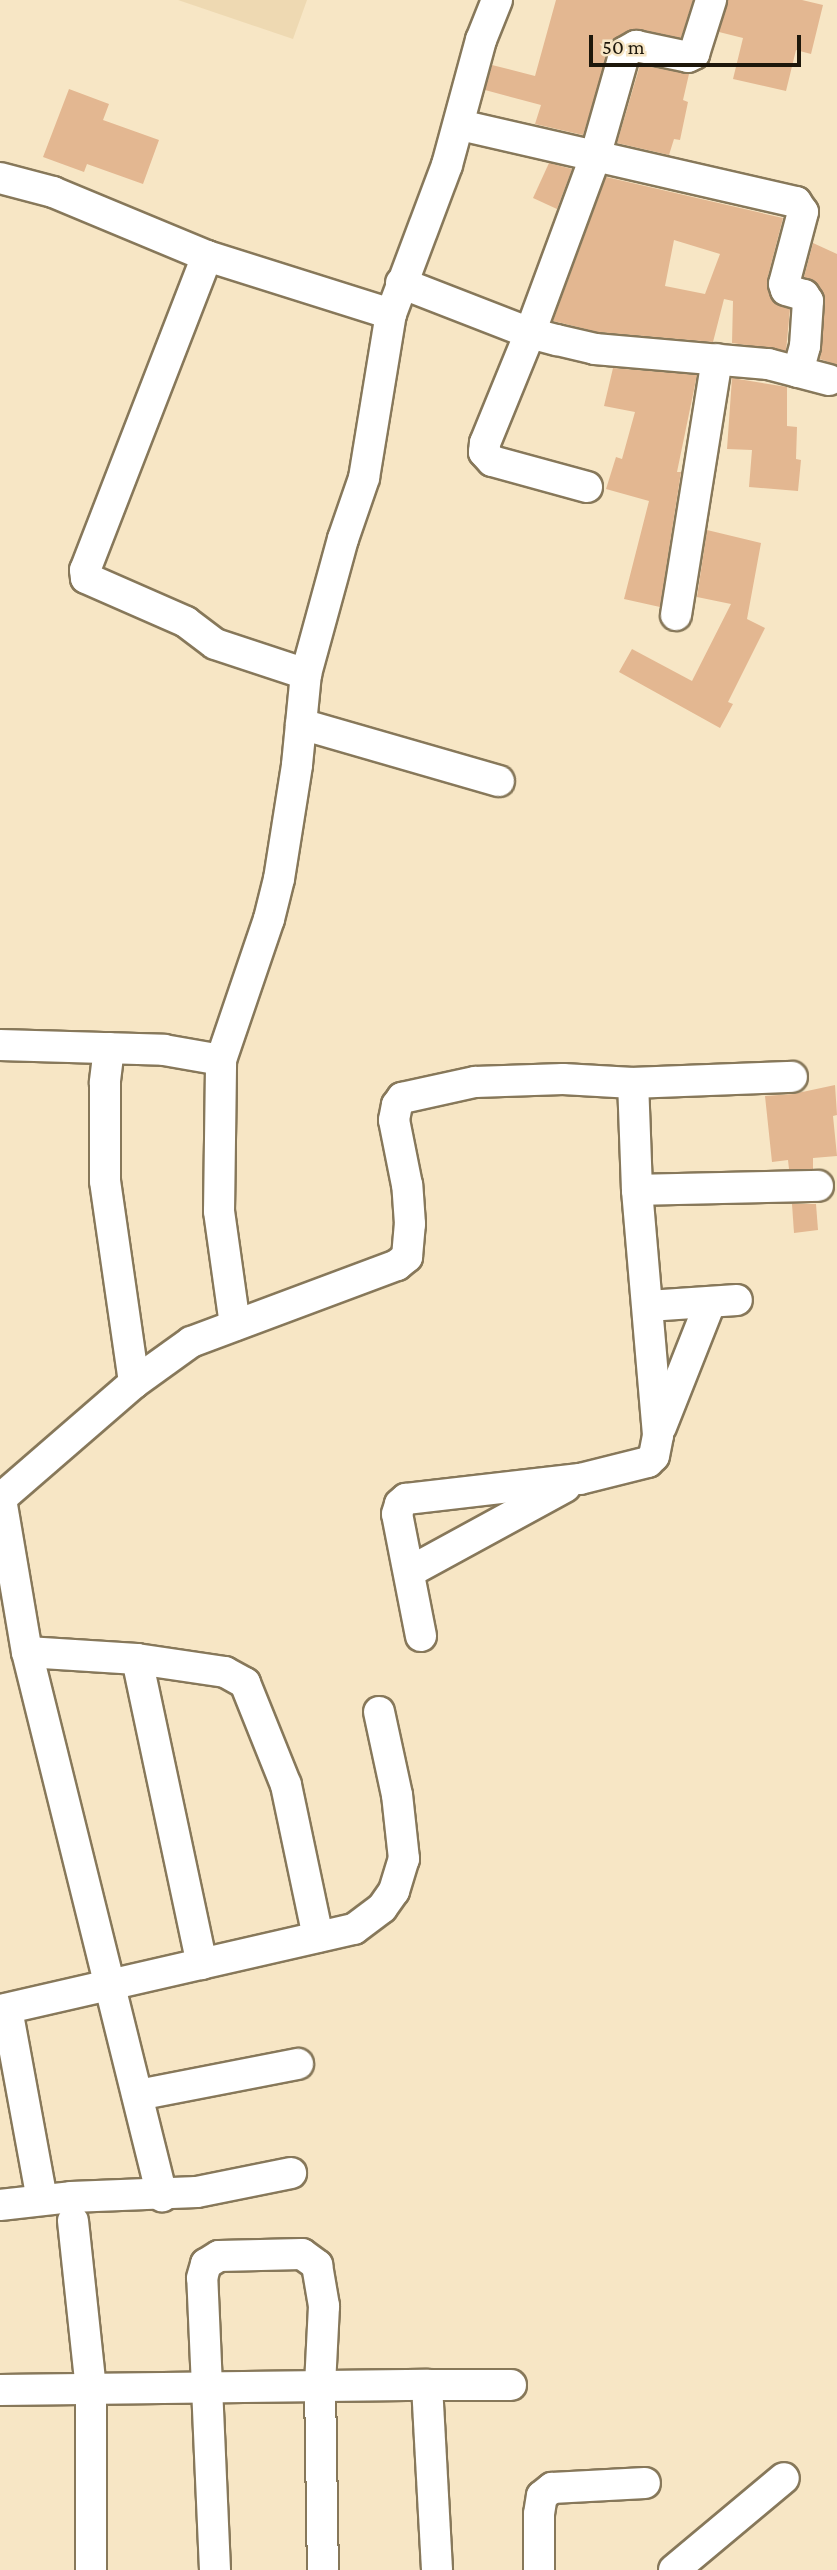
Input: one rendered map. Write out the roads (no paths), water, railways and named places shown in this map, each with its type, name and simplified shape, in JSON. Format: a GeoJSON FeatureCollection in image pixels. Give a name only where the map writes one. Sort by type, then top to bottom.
{"type":"FeatureCollection","features":[{"type":"Feature","properties":{"kind":"street"},"geometry":{"type":"LineString","coordinates":[[235,1325],[219,1211],[221,1059],[269,919],[279,878],[306,674],[339,551],[364,478],[391,314],[460,125],[481,40],[497,0]]}},
{"type":"Feature","properties":{"kind":"street"},"geometry":{"type":"LineString","coordinates":[[587,486],[492,461],[484,452],[485,443],[530,334],[595,157],[625,52],[636,47],[688,57],[694,54],[711,0]]}},
{"type":"Feature","properties":{"kind":"street"},"geometry":{"type":"LineString","coordinates":[[460,125],[796,202],[803,212],[784,284],[786,290],[804,295],[808,301],[805,346],[798,372]]}},
{"type":"Feature","properties":{"kind":"street"},"geometry":{"type":"LineString","coordinates":[[0,178],[53,192],[207,256],[391,314]]}},
{"type":"Feature","properties":{"kind":"street"},"geometry":{"type":"LineString","coordinates":[[207,256],[85,574],[89,581],[186,622],[215,644],[306,674]]}},
{"type":"Feature","properties":{"kind":"street"},"geometry":{"type":"LineString","coordinates":[[401,283],[530,334],[595,349],[768,364],[829,380]]}},
{"type":"Feature","properties":{"kind":"street"},"geometry":{"type":"LineString","coordinates":[[676,615],[717,359]]}},
{"type":"Feature","properties":{"kind":"street"},"geometry":{"type":"LineString","coordinates":[[301,723],[499,781]]}},
{"type":"Feature","properties":{"kind":"street"},"geometry":{"type":"LineString","coordinates":[[0,1045],[164,1050],[221,1059]]}},
{"type":"Feature","properties":{"kind":"street"},"geometry":{"type":"LineString","coordinates":[[109,1048],[105,1083],[105,1181],[134,1383]]}},
{"type":"Feature","properties":{"kind":"street"},"geometry":{"type":"LineString","coordinates":[[162,2196],[27,1652],[9,1602],[0,1499],[134,1383],[191,1342],[397,1265],[408,1257],[410,1234],[407,1185],[394,1120],[397,1105],[402,1098],[475,1082],[563,1079],[633,1083],[792,1077]]}},
{"type":"Feature","properties":{"kind":"street"},"geometry":{"type":"LineString","coordinates":[[633,1083],[637,1190],[658,1435]]}},
{"type":"Feature","properties":{"kind":"street"},"geometry":{"type":"LineString","coordinates":[[637,1190],[818,1186]]}},
{"type":"Feature","properties":{"kind":"street"},"geometry":{"type":"LineString","coordinates":[[421,1636],[397,1514],[400,1504],[406,1499],[580,1479],[652,1460],[658,1435],[723,1302],[648,1306]]}},
{"type":"Feature","properties":{"kind":"street"},"geometry":{"type":"LineString","coordinates":[[409,1572],[580,1479]]}},
{"type":"Feature","properties":{"kind":"street"},"geometry":{"type":"LineString","coordinates":[[27,1652],[137,1659],[225,1672],[246,1683],[286,1785],[318,1937]]}},
{"type":"Feature","properties":{"kind":"street"},"geometry":{"type":"LineString","coordinates":[[137,1659],[202,1964]]}},
{"type":"Feature","properties":{"kind":"street"},"geometry":{"type":"LineString","coordinates":[[41,2200],[4,2009],[111,1987],[354,1929],[382,1908],[394,1891],[404,1859],[397,1795],[379,1712]]}},
{"type":"Feature","properties":{"kind":"street"},"geometry":{"type":"LineString","coordinates":[[138,2095],[298,2064]]}},
{"type":"Feature","properties":{"kind":"street"},"geometry":{"type":"LineString","coordinates":[[0,2205],[41,2200],[162,2196],[291,2174]]}},
{"type":"Feature","properties":{"kind":"street"},"geometry":{"type":"LineString","coordinates":[[73,2221],[91,2390],[91,2570]]}},
{"type":"Feature","properties":{"kind":"street"},"geometry":{"type":"LineString","coordinates":[[215,2570],[202,2278],[206,2264],[219,2256],[302,2254],[317,2265],[324,2306],[320,2385],[323,2570]]}},
{"type":"Feature","properties":{"kind":"street"},"geometry":{"type":"LineString","coordinates":[[427,2385],[438,2570]]}},
{"type":"Feature","properties":{"kind":"street"},"geometry":{"type":"LineString","coordinates":[[0,2390],[511,2385]]}},
{"type":"Feature","properties":{"kind":"street"},"geometry":{"type":"LineString","coordinates":[[674,2570],[784,2478]]}},
{"type":"Feature","properties":{"kind":"street"},"geometry":{"type":"LineString","coordinates":[[539,2570],[539,2514],[542,2496],[552,2488],[645,2483]]}}]}
